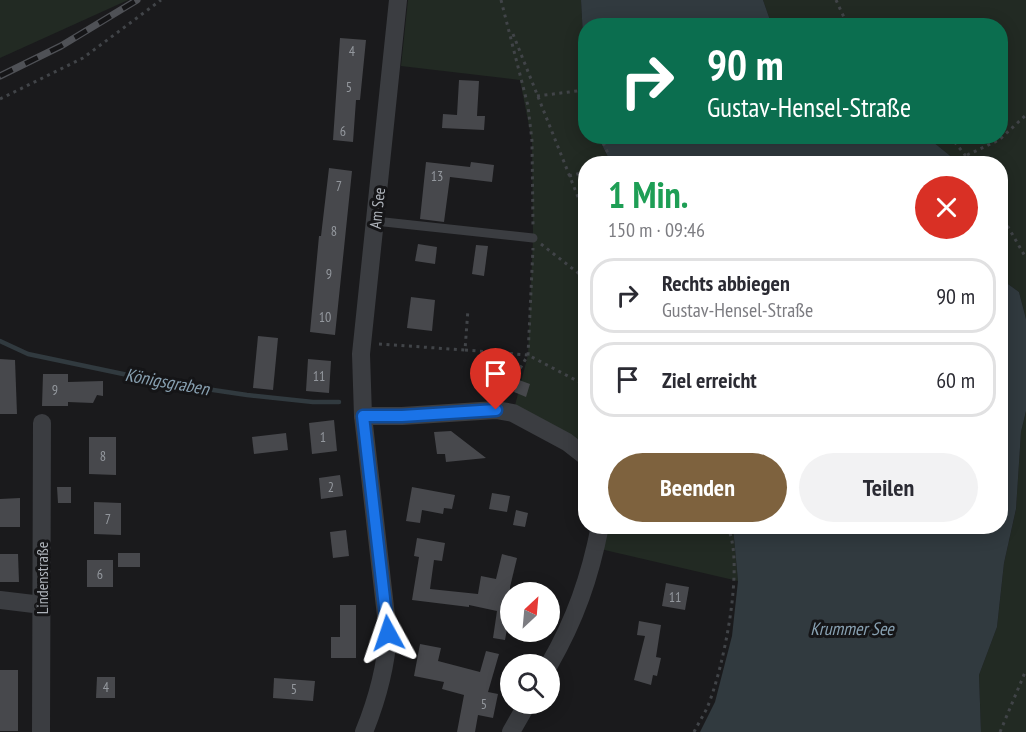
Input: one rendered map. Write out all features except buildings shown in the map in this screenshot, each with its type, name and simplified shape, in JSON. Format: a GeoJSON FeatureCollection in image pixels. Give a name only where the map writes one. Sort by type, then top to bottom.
{"type":"FeatureCollection","features":[{"type":"Feature","properties":{"kind":"street","name":"Am See"},"geometry":{"type":"LineString","coordinates":[[364,732],[382,680],[387,656],[388,633],[361,384],[363,342],[398,0]]}},
{"type":"Feature","properties":{"kind":"street"},"geometry":{"type":"LineString","coordinates":[[363,416],[496,410],[513,413],[567,442],[578,451]]}},
{"type":"Feature","properties":{"kind":"street","name":"Lindenstraße"},"geometry":{"type":"LineString","coordinates":[[41,732],[42,423]]}},
{"type":"Feature","properties":{"kind":"street"},"geometry":{"type":"LineString","coordinates":[[555,654],[588,582],[598,534]]}},
{"type":"Feature","properties":{"kind":"street"},"geometry":{"type":"LineString","coordinates":[[0,600],[42,605]]}},
{"type":"Feature","properties":{"kind":"street"},"geometry":{"type":"LineString","coordinates":[[511,732],[521,714]]}},
{"type":"Feature","properties":{"kind":"lane"},"geometry":{"type":"LineString","coordinates":[[375,221],[533,238]]}},
{"type":"Feature","properties":{"kind":"path"},"geometry":{"type":"LineString","coordinates":[[0,99],[83,58],[161,0]]}},
{"type":"Feature","properties":{"kind":"path"},"geometry":{"type":"LineString","coordinates":[[501,0],[578,197]]}},
{"type":"Feature","properties":{"kind":"path"},"geometry":{"type":"LineString","coordinates":[[836,0],[844,18]]}},
{"type":"Feature","properties":{"kind":"path"},"geometry":{"type":"LineString","coordinates":[[496,410],[528,355],[533,238],[528,106],[509,24]]}},
{"type":"Feature","properties":{"kind":"path"},"geometry":{"type":"LineString","coordinates":[[537,96],[578,91]]}},
{"type":"Feature","properties":{"kind":"path"},"geometry":{"type":"LineString","coordinates":[[1008,132],[1026,115]]}},
{"type":"Feature","properties":{"kind":"path"},"geometry":{"type":"LineString","coordinates":[[957,144],[967,155],[990,144]]}},
{"type":"Feature","properties":{"kind":"path"},"geometry":{"type":"LineString","coordinates":[[569,176],[578,174]]}},
{"type":"Feature","properties":{"kind":"path"},"geometry":{"type":"LineString","coordinates":[[1008,227],[1026,258]]}},
{"type":"Feature","properties":{"kind":"path"},"geometry":{"type":"LineString","coordinates":[[533,238],[578,273]]}},
{"type":"Feature","properties":{"kind":"path"},"geometry":{"type":"LineString","coordinates":[[465,350],[468,309]]}},
{"type":"Feature","properties":{"kind":"path"},"geometry":{"type":"LineString","coordinates":[[363,342],[528,355],[578,381]]}},
{"type":"Feature","properties":{"kind":"path"},"geometry":{"type":"LineString","coordinates":[[694,732],[715,685],[727,635],[734,575],[731,534]]}},
{"type":"Feature","properties":{"kind":"path"},"geometry":{"type":"LineString","coordinates":[[1000,732],[1026,670]]}},
{"type":"Feature","properties":{"kind":"shaded area"},"geometry":{"type":"Polygon","coordinates":[[[0,0],[128,0],[0,58],[0,0]]]}},
{"type":"Feature","properties":{"kind":"shaded area"},"geometry":{"type":"Polygon","coordinates":[[[408,0],[581,0],[582,18],[578,18],[578,144],[602,144],[608,156],[578,156],[578,452],[513,413],[528,355],[533,238],[532,141],[520,80],[401,66],[408,0]]]}},
{"type":"Feature","properties":{"kind":"shaded area"},"geometry":{"type":"Polygon","coordinates":[[[763,0],[1026,0],[1026,319],[1019,292],[1008,284],[1008,156],[950,156],[936,144],[1008,144],[1008,18],[769,18],[763,0]]]}},
{"type":"Feature","properties":{"kind":"shaded area"},"geometry":{"type":"Polygon","coordinates":[[[1026,411],[1026,732],[981,732],[979,675],[997,627],[1004,563],[1016,509],[1021,432],[1026,411]]]}},
{"type":"Feature","properties":{"kind":"shaded area"},"geometry":{"type":"Polygon","coordinates":[[[599,534],[734,534],[738,581],[596,548],[599,534]]]}},
{"type":"Feature","properties":{"kind":"water"},"geometry":{"type":"Polygon","coordinates":[[[581,0],[763,0],[769,18],[582,18],[581,0]]]}},
{"type":"Feature","properties":{"kind":"water"},"geometry":{"type":"Polygon","coordinates":[[[602,144],[936,144],[950,156],[608,156],[602,144]]]}},
{"type":"Feature","properties":{"kind":"water","name":"Krummer See"},"geometry":{"type":"Polygon","coordinates":[[[1008,284],[1019,292],[1026,319],[1026,411],[1021,432],[1016,509],[1004,563],[997,627],[979,675],[981,732],[700,732],[715,702],[732,636],[738,581],[734,534],[1008,534],[1008,284]]]}},
{"type":"Feature","properties":{"kind":"waterway","name":"Königsgraben"},"geometry":{"type":"LineString","coordinates":[[0,341],[28,354],[166,383],[247,395],[313,402],[339,402]]}},
{"type":"Feature","properties":{"kind":"railway"},"geometry":{"type":"LineString","coordinates":[[0,76],[61,46],[137,0]]}},
{"type":"Feature","properties":{"kind":"route"},"geometry":{"type":"LineString","coordinates":[[388,633],[363,416],[496,410]]}}]}
